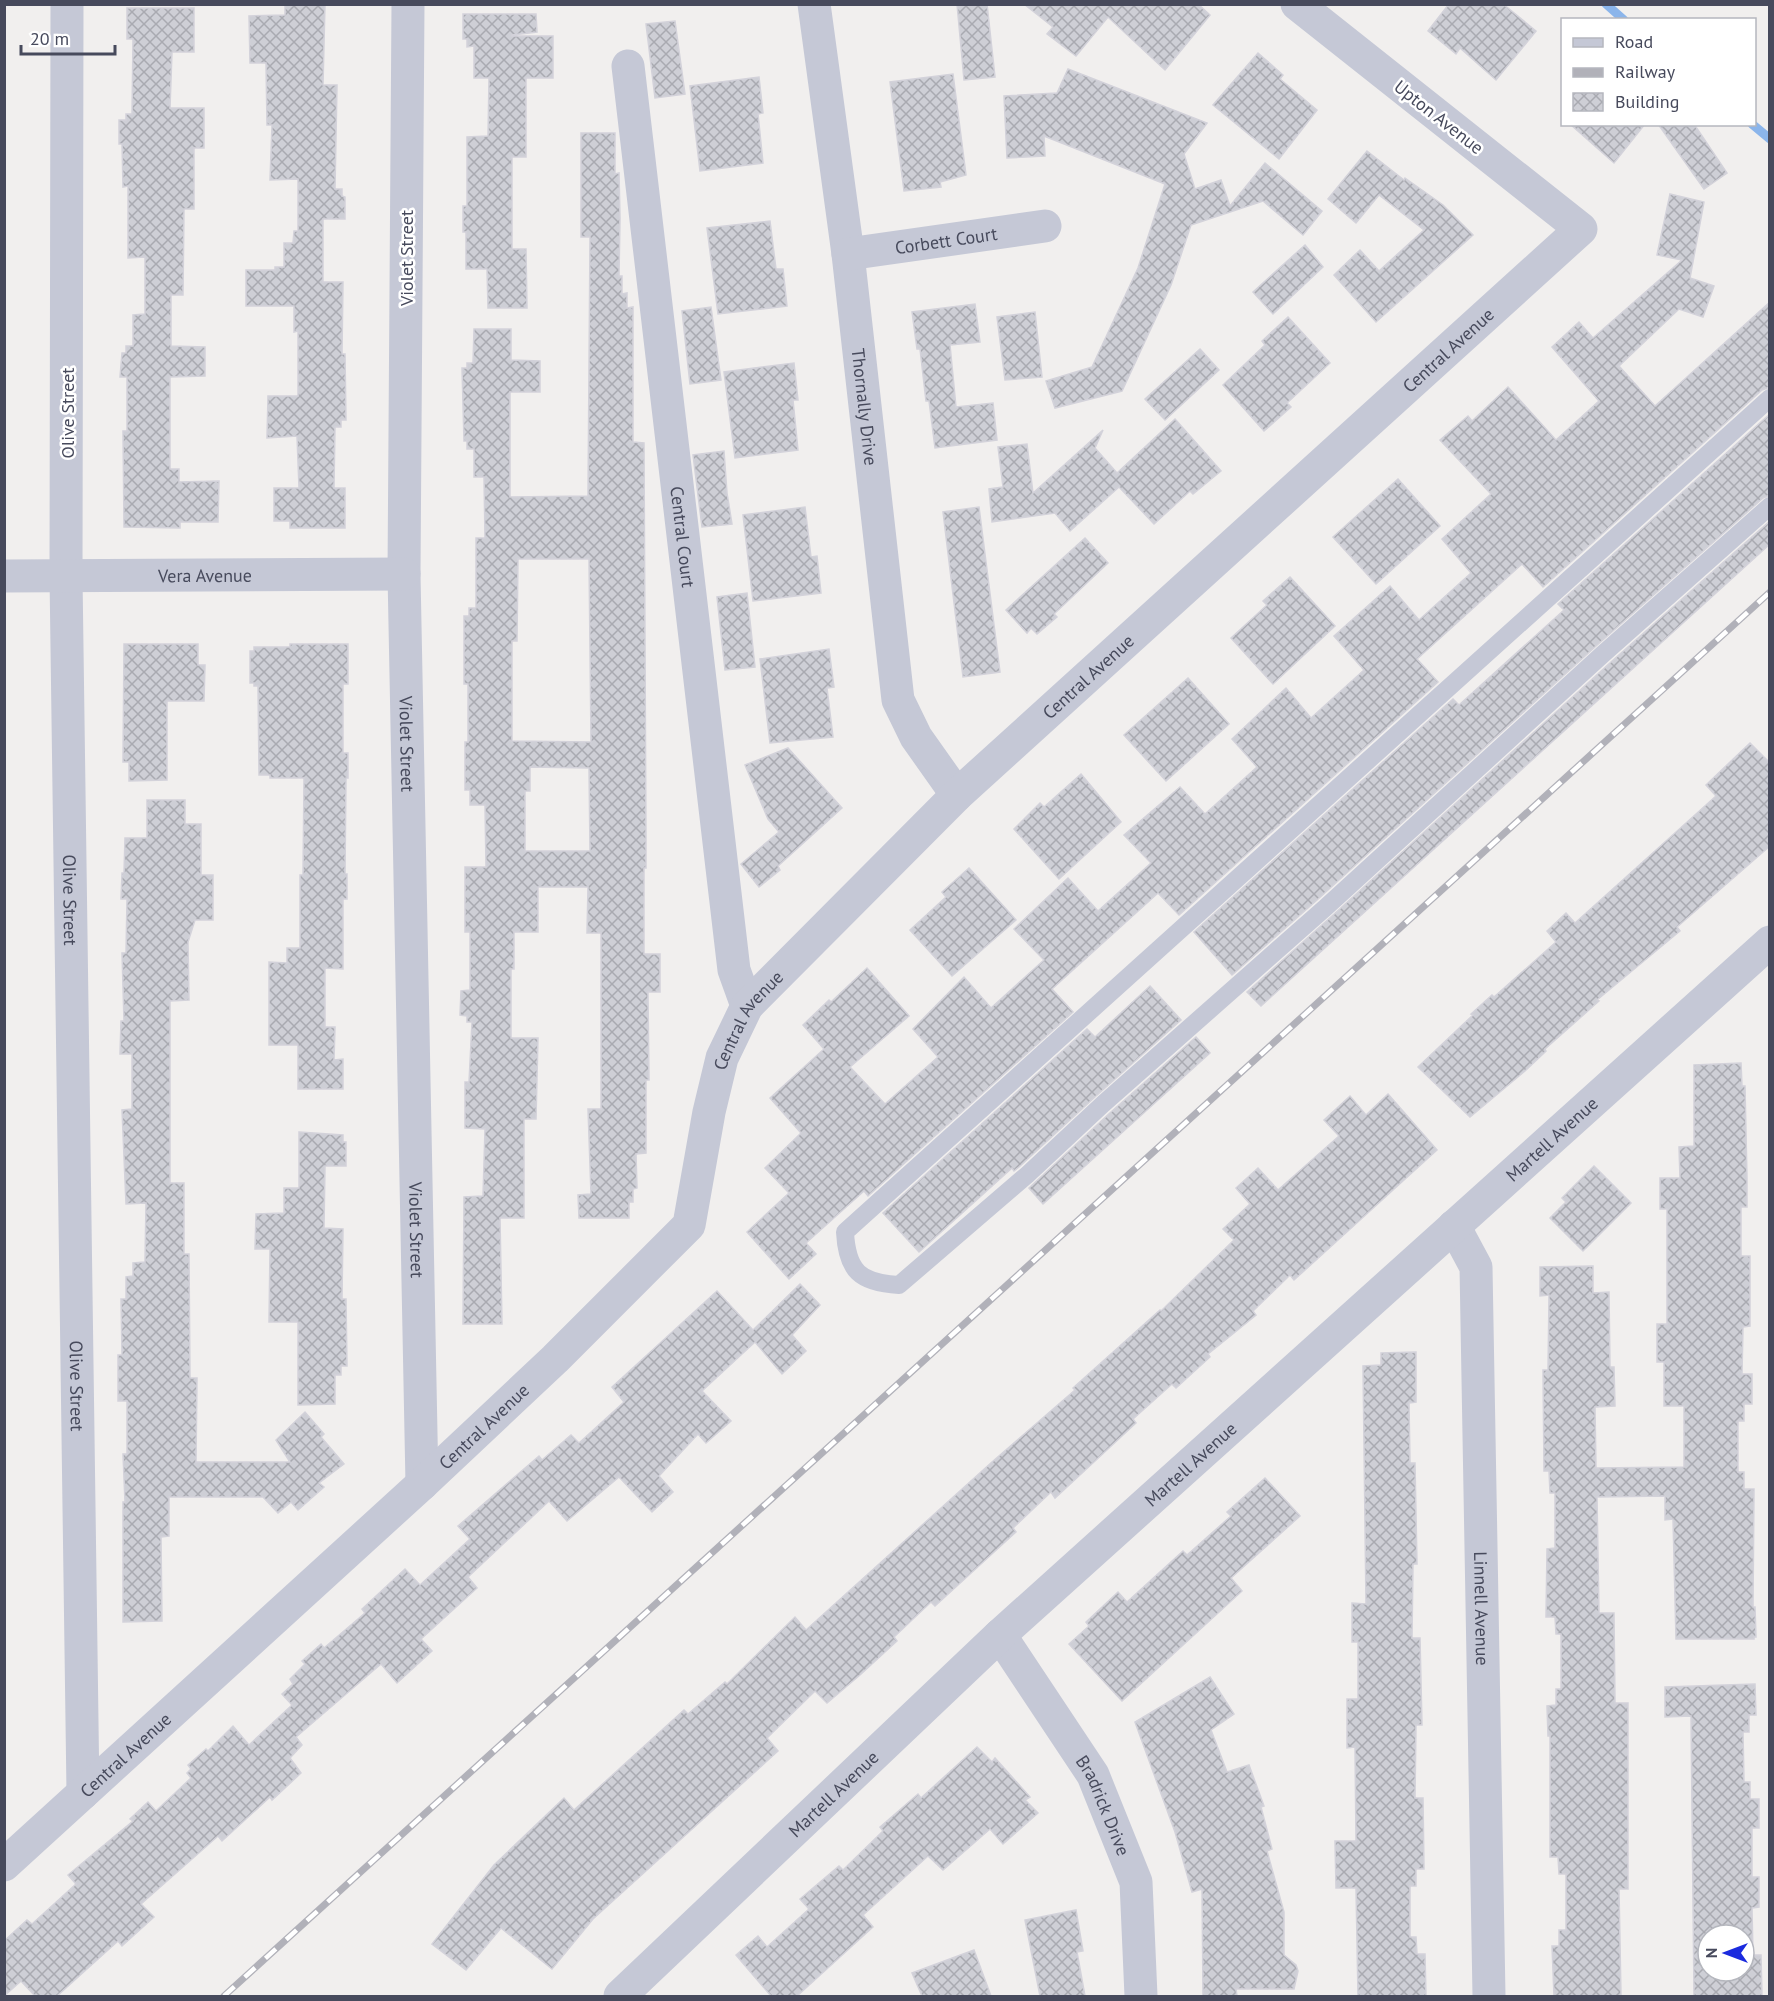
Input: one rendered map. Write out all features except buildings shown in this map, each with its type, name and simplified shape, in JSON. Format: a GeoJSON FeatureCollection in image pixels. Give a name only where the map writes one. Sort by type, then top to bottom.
{"type":"FeatureCollection","features":[{"type":"Feature","properties":{"kind":"street","name":"Olive Street"},"geometry":{"type":"LineString","coordinates":[[67,4],[66,576],[83,1793]]}},
{"type":"Feature","properties":{"kind":"street","name":"Violet Street"},"geometry":{"type":"LineString","coordinates":[[408,4],[404,574],[422,1484]]}},
{"type":"Feature","properties":{"kind":"street","name":"Thornally Drive"},"geometry":{"type":"LineString","coordinates":[[814,4],[848,254],[898,700],[915,737],[957,795]]}},
{"type":"Feature","properties":{"kind":"street","name":"Upton Avenue"},"geometry":{"type":"LineString","coordinates":[[1297,4],[1581,228]]}},
{"type":"Feature","properties":{"kind":"street","name":"Central Court"},"geometry":{"type":"LineString","coordinates":[[628,66],[734,970],[747,1006]]}},
{"type":"Feature","properties":{"kind":"street","name":"Corbett Court"},"geometry":{"type":"LineString","coordinates":[[848,254],[1045,226]]}},
{"type":"Feature","properties":{"kind":"street","name":"Central Avenue"},"geometry":{"type":"LineString","coordinates":[[4,1865],[422,1484],[555,1359],[688,1225],[709,1112],[722,1058],[747,1006],[957,795],[1581,228]]}},
{"type":"Feature","properties":{"kind":"street","name":"Vera Avenue"},"geometry":{"type":"LineString","coordinates":[[4,576],[404,574]]}},
{"type":"Feature","properties":{"kind":"street","name":"Martell Avenue"},"geometry":{"type":"LineString","coordinates":[[620,1996],[1000,1635],[1770,942]]}},
{"type":"Feature","properties":{"kind":"street","name":"Linnell Avenue"},"geometry":{"type":"LineString","coordinates":[[1454,1226],[1476,1267],[1489,1996]]}},
{"type":"Feature","properties":{"kind":"street","name":"Bradrick Drive"},"geometry":{"type":"LineString","coordinates":[[1000,1635],[1093,1775],[1136,1882],[1142,1996]]}},
{"type":"Feature","properties":{"kind":"lane"},"geometry":{"type":"LineString","coordinates":[[1770,398],[844,1232],[846,1254],[858,1272],[877,1284],[899,1285],[1028,1176],[1103,1104],[1325,908],[1603,654],[1770,506]]}},
{"type":"Feature","properties":{"kind":"waterway"},"geometry":{"type":"LineString","coordinates":[[1606,4],[1622,18]]}},
{"type":"Feature","properties":{"kind":"waterway"},"geometry":{"type":"LineString","coordinates":[[1754,126],[1770,139]]}},
{"type":"Feature","properties":{"kind":"railway"},"geometry":{"type":"LineString","coordinates":[[224,1996],[1770,592]]}}]}
